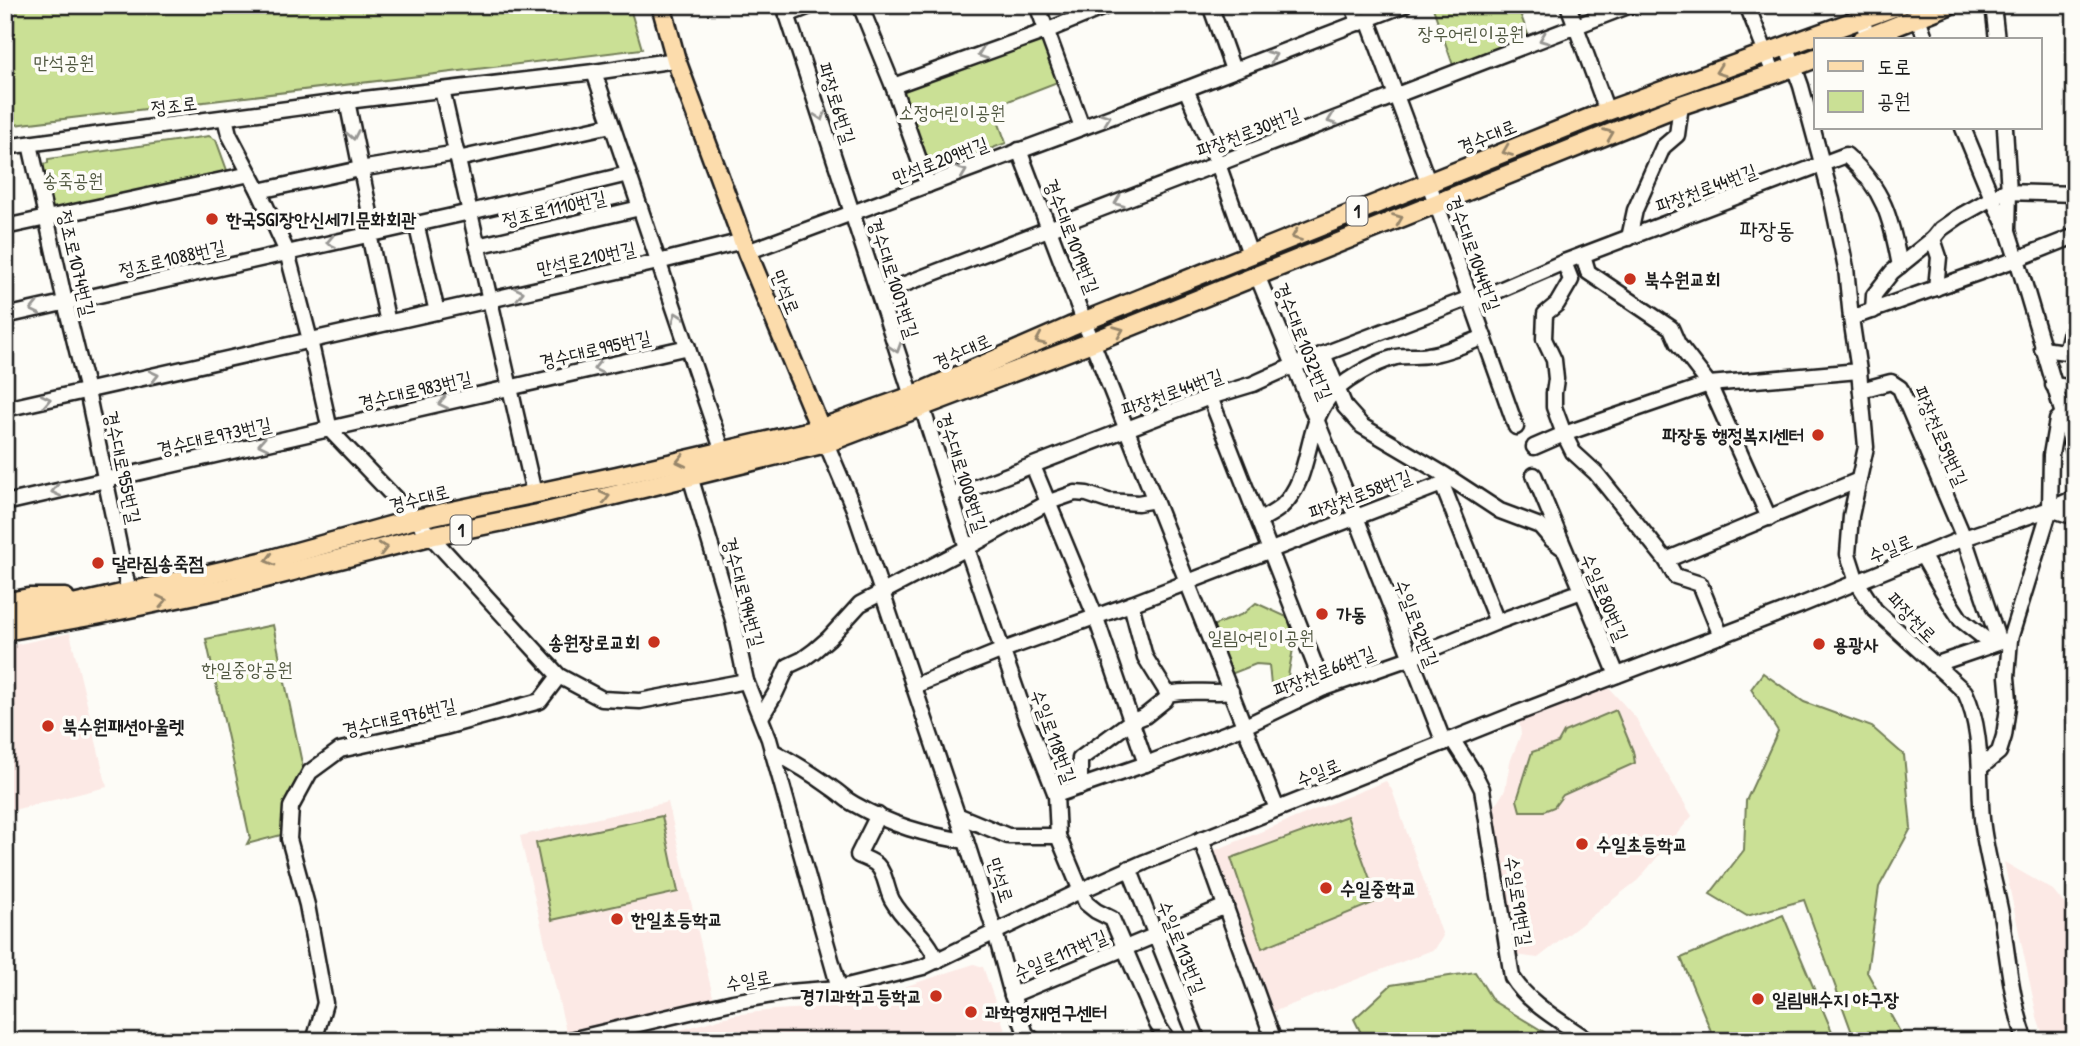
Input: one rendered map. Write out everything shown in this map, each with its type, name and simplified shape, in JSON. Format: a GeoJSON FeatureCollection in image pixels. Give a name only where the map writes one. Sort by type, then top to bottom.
{"type":"FeatureCollection","features":[{"type":"Feature","properties":{"kind":"main road","name":"만석로"},"geometry":{"type":"LineString","coordinates":[[661,5],[676,60],[745,246],[823,436]]}},
{"type":"Feature","properties":{"kind":"main road","name":"경수대로"},"geometry":{"type":"LineString","coordinates":[[1089,332],[1250,254],[1607,111],[1787,47],[1860,13],[1899,5]]}},
{"type":"Feature","properties":{"kind":"main road"},"geometry":{"type":"LineString","coordinates":[[1868,38],[1949,5]]}},
{"type":"Feature","properties":{"kind":"main road","name":"경수대로"},"geometry":{"type":"LineString","coordinates":[[823,436],[1089,332],[1257,275],[1681,105],[1814,59]]}},
{"type":"Feature","properties":{"kind":"main road","name":"경수대로"},"geometry":{"type":"LineString","coordinates":[[5,631],[230,587],[430,536],[538,514],[690,476],[762,451],[878,424],[878,419],[912,401]]}},
{"type":"Feature","properties":{"kind":"main road","name":"경수대로"},"geometry":{"type":"LineString","coordinates":[[5,618],[261,562],[415,519],[723,452],[762,451]]}},
{"type":"Feature","properties":{"kind":"main road"},"geometry":{"type":"LineString","coordinates":[[306,567],[319,552],[340,548],[341,541]]}},
{"type":"Feature","properties":{"kind":"main road"},"geometry":{"type":"LineString","coordinates":[[5,603],[29,598],[103,598]]}},
{"type":"Feature","properties":{"kind":"main road"},"geometry":{"type":"LineString","coordinates":[[5,640],[83,624],[96,615]]}},
{"type":"Feature","properties":{"kind":"street"},"geometry":{"type":"LineString","coordinates":[[785,10],[813,5]]}},
{"type":"Feature","properties":{"kind":"street"},"geometry":{"type":"LineString","coordinates":[[860,5],[893,86],[928,185]]}},
{"type":"Feature","properties":{"kind":"street"},"geometry":{"type":"LineString","coordinates":[[1037,5],[1082,127]]}},
{"type":"Feature","properties":{"kind":"street"},"geometry":{"type":"LineString","coordinates":[[893,86],[1046,31],[1109,5]]}},
{"type":"Feature","properties":{"kind":"street"},"geometry":{"type":"LineString","coordinates":[[1210,5],[1233,70]]}},
{"type":"Feature","properties":{"kind":"street","name":"경수대로1044번길"},"geometry":{"type":"LineString","coordinates":[[1352,5],[1364,21],[1397,95],[1516,428]]}},
{"type":"Feature","properties":{"kind":"street","name":"만석로209번길"},"geometry":{"type":"LineString","coordinates":[[745,246],[852,213],[1404,5]]}},
{"type":"Feature","properties":{"kind":"street"},"geometry":{"type":"LineString","coordinates":[[1568,5],[1607,111]]}},
{"type":"Feature","properties":{"kind":"street","name":"파장천로30번길"},"geometry":{"type":"LineString","coordinates":[[879,294],[1630,5]]}},
{"type":"Feature","properties":{"kind":"street"},"geometry":{"type":"LineString","coordinates":[[1746,5],[1774,74]]}},
{"type":"Feature","properties":{"kind":"street"},"geometry":{"type":"LineString","coordinates":[[1993,5],[1997,38]]}},
{"type":"Feature","properties":{"kind":"street","name":"파장로6번길"},"geometry":{"type":"LineString","coordinates":[[785,10],[852,213]]}},
{"type":"Feature","properties":{"kind":"street"},"geometry":{"type":"LineString","coordinates":[[1860,13],[1865,38]]}},
{"type":"Feature","properties":{"kind":"street"},"geometry":{"type":"LineString","coordinates":[[1918,18],[1925,38]]}},
{"type":"Feature","properties":{"kind":"street","name":"파장천로"},"geometry":{"type":"LineString","coordinates":[[1787,47],[1801,86],[1846,268],[1859,371],[1866,446],[1851,516],[1848,554],[1857,582],[1875,610],[1965,692],[1969,700],[1976,725],[1981,767],[1982,821],[2001,916],[2016,1013],[2026,1041]]}},
{"type":"Feature","properties":{"kind":"street","name":"정조로"},"geometry":{"type":"LineString","coordinates":[[5,147],[676,60]]}},
{"type":"Feature","properties":{"kind":"street","name":"정조로1110번길"},"geometry":{"type":"LineString","coordinates":[[594,72],[658,262]]}},
{"type":"Feature","properties":{"kind":"street"},"geometry":{"type":"LineString","coordinates":[[1186,89],[1218,164],[1250,254]]}},
{"type":"Feature","properties":{"kind":"street"},"geometry":{"type":"LineString","coordinates":[[442,90],[534,493]]}},
{"type":"Feature","properties":{"kind":"street"},"geometry":{"type":"LineString","coordinates":[[346,101],[388,323]]}},
{"type":"Feature","properties":{"kind":"street"},"geometry":{"type":"LineString","coordinates":[[1629,238],[1635,210],[1663,147],[1677,135],[1681,105]]}},
{"type":"Feature","properties":{"kind":"street"},"geometry":{"type":"LineString","coordinates":[[225,118],[229,135],[288,251],[330,430],[559,676],[602,699],[640,701],[746,681]]}},
{"type":"Feature","properties":{"kind":"street"},"geometry":{"type":"LineString","coordinates":[[259,191],[360,169],[457,156],[611,125]]}},
{"type":"Feature","properties":{"kind":"street"},"geometry":{"type":"LineString","coordinates":[[1965,130],[2008,231],[2075,455]]}},
{"type":"Feature","properties":{"kind":"street"},"geometry":{"type":"LineString","coordinates":[[2005,130],[2009,192],[2008,231]]}},
{"type":"Feature","properties":{"kind":"street","name":"정조로1074번길"},"geometry":{"type":"LineString","coordinates":[[30,144],[87,391]]}},
{"type":"Feature","properties":{"kind":"street","name":"경수대로1019번길"},"geometry":{"type":"LineString","coordinates":[[1019,150],[1278,809]]}},
{"type":"Feature","properties":{"kind":"street"},"geometry":{"type":"LineString","coordinates":[[1822,165],[1846,155],[1865,172],[1893,225],[1900,266]]}},
{"type":"Feature","properties":{"kind":"street","name":"파장천로44번길"},"geometry":{"type":"LineString","coordinates":[[950,494],[966,491],[1210,397],[1253,384],[1323,354],[1822,165]]}},
{"type":"Feature","properties":{"kind":"street"},"geometry":{"type":"LineString","coordinates":[[5,228],[250,174]]}},
{"type":"Feature","properties":{"kind":"street","name":"정조로1110번길"},"geometry":{"type":"LineString","coordinates":[[416,223],[628,174]]}},
{"type":"Feature","properties":{"kind":"street"},"geometry":{"type":"LineString","coordinates":[[1872,311],[1874,295],[1892,272],[1958,217],[2003,192],[2075,194]]}},
{"type":"Feature","properties":{"kind":"street","name":"정조로1110번길"},"geometry":{"type":"LineString","coordinates":[[477,246],[640,208]]}},
{"type":"Feature","properties":{"kind":"street","name":"경수대로1007번길"},"geometry":{"type":"LineString","coordinates":[[852,213],[912,401]]}},
{"type":"Feature","properties":{"kind":"street"},"geometry":{"type":"LineString","coordinates":[[416,223],[437,312]]}},
{"type":"Feature","properties":{"kind":"street","name":"정조로1088번길"},"geometry":{"type":"LineString","coordinates":[[5,316],[416,223]]}},
{"type":"Feature","properties":{"kind":"street"},"geometry":{"type":"LineString","coordinates":[[1851,318],[2075,236]]}},
{"type":"Feature","properties":{"kind":"street"},"geometry":{"type":"LineString","coordinates":[[1933,239],[1939,257],[1936,288]]}},
{"type":"Feature","properties":{"kind":"street","name":"만석로210번길"},"geometry":{"type":"LineString","coordinates":[[5,409],[490,299],[745,246]]}},
{"type":"Feature","properties":{"kind":"street"},"geometry":{"type":"LineString","coordinates":[[1583,256],[1588,272],[1671,328],[1678,344],[1709,384],[1769,518]]}},
{"type":"Feature","properties":{"kind":"street"},"geometry":{"type":"LineString","coordinates":[[658,262],[723,452]]}},
{"type":"Feature","properties":{"kind":"street"},"geometry":{"type":"LineString","coordinates":[[1564,262],[1571,280]]}},
{"type":"Feature","properties":{"kind":"street"},"geometry":{"type":"LineString","coordinates":[[1588,272],[1571,280],[1557,304],[1545,314],[1544,339],[1554,360],[1556,379],[1554,407],[1563,434],[1573,452],[1596,473],[1666,560],[1675,576],[1700,584],[1721,636]]}},
{"type":"Feature","properties":{"kind":"street","name":"경수대로1032번길"},"geometry":{"type":"LineString","coordinates":[[1257,275],[1356,517]]}},
{"type":"Feature","properties":{"kind":"street"},"geometry":{"type":"LineString","coordinates":[[2042,349],[2066,352],[2075,315]]}},
{"type":"Feature","properties":{"kind":"street","name":"경수대로1044번길"},"geometry":{"type":"LineString","coordinates":[[1338,388],[1372,367],[1396,357],[1429,355],[1484,337]]}},
{"type":"Feature","properties":{"kind":"street","name":"경수대로995번길"},"geometry":{"type":"LineString","coordinates":[[510,388],[688,347]]}},
{"type":"Feature","properties":{"kind":"street"},"geometry":{"type":"LineString","coordinates":[[1315,421],[1328,398],[1338,388],[1323,354]]}},
{"type":"Feature","properties":{"kind":"street"},"geometry":{"type":"LineString","coordinates":[[1534,447],[1563,434],[1709,384],[1859,371]]}},
{"type":"Feature","properties":{"kind":"street","name":"파장천로59번길"},"geometry":{"type":"LineString","coordinates":[[1861,390],[1891,382],[1900,388],[1964,538],[2000,642]]}},
{"type":"Feature","properties":{"kind":"street"},"geometry":{"type":"LineString","coordinates":[[2053,385],[2075,388]]}},
{"type":"Feature","properties":{"kind":"street","name":"경수대로983번길"},"geometry":{"type":"LineString","coordinates":[[330,430],[510,388]]}},
{"type":"Feature","properties":{"kind":"street","name":"수일로80번길"},"geometry":{"type":"LineString","coordinates":[[1338,388],[1345,407],[1362,426],[1500,511],[1539,526],[1564,549],[1617,675]]}},
{"type":"Feature","properties":{"kind":"street","name":"경수대로955번길"},"geometry":{"type":"LineString","coordinates":[[87,391],[129,593]]}},
{"type":"Feature","properties":{"kind":"street"},"geometry":{"type":"LineString","coordinates":[[1210,397],[1324,688]]}},
{"type":"Feature","properties":{"kind":"street","name":"경수대로1008번길"},"geometry":{"type":"LineString","coordinates":[[912,401],[950,494],[1003,650]]}},
{"type":"Feature","properties":{"kind":"street"},"geometry":{"type":"LineString","coordinates":[[1981,767],[1998,752],[2004,736],[2009,700],[2000,642],[2050,509],[2051,455],[2057,420],[2063,414]]}},
{"type":"Feature","properties":{"kind":"street","name":"경수대로1032번길"},"geometry":{"type":"LineString","coordinates":[[1260,520],[1282,507],[1293,493],[1301,477],[1315,421]]}},
{"type":"Feature","properties":{"kind":"street","name":"경수대로973번길"},"geometry":{"type":"LineString","coordinates":[[5,503],[330,430]]}},
{"type":"Feature","properties":{"kind":"street","name":"만석로"},"geometry":{"type":"LineString","coordinates":[[823,436],[854,509],[914,685],[995,932],[1012,995],[1026,1034],[1035,1041]]}},
{"type":"Feature","properties":{"kind":"street"},"geometry":{"type":"LineString","coordinates":[[1033,466],[1096,618],[1146,764]]}},
{"type":"Feature","properties":{"kind":"street"},"geometry":{"type":"LineString","coordinates":[[1534,475],[1564,549]]}},
{"type":"Feature","properties":{"kind":"street","name":"경수대로994번길"},"geometry":{"type":"LineString","coordinates":[[690,476],[733,620],[746,681],[772,751],[839,988]]}},
{"type":"Feature","properties":{"kind":"street"},"geometry":{"type":"LineString","coordinates":[[1666,560],[1859,480]]}},
{"type":"Feature","properties":{"kind":"street","name":"파장천로58번길"},"geometry":{"type":"LineString","coordinates":[[914,685],[1096,618],[1442,484],[1497,622]]}},
{"type":"Feature","properties":{"kind":"street","name":"경수대로1008번길"},"geometry":{"type":"LineString","coordinates":[[967,548],[1049,502],[1075,493],[1108,501],[1138,503],[1155,500]]}},
{"type":"Feature","properties":{"kind":"street","name":"수일로"},"geometry":{"type":"LineString","coordinates":[[566,1041],[733,1002],[789,992],[839,988],[923,967],[1080,891],[1201,839],[1964,538],[2075,498]]}},
{"type":"Feature","properties":{"kind":"street"},"geometry":{"type":"LineString","coordinates":[[2050,509],[2075,517]]}},
{"type":"Feature","properties":{"kind":"street","name":"수일로92번길"},"geometry":{"type":"LineString","coordinates":[[1356,517],[1410,658],[1448,741]]}},
{"type":"Feature","properties":{"kind":"street"},"geometry":{"type":"LineString","coordinates":[[761,717],[788,666],[814,651],[860,604],[967,548]]}},
{"type":"Feature","properties":{"kind":"street"},"geometry":{"type":"LineString","coordinates":[[1922,555],[1961,620],[2000,642]]}},
{"type":"Feature","properties":{"kind":"street","name":"파장천로66번길"},"geometry":{"type":"LineString","coordinates":[[1056,796],[1245,726],[1324,688],[1410,658],[1582,591]]}},
{"type":"Feature","properties":{"kind":"street"},"geometry":{"type":"LineString","coordinates":[[1130,604],[1144,657],[1168,694]]}},
{"type":"Feature","properties":{"kind":"street"},"geometry":{"type":"LineString","coordinates":[[1934,665],[2000,642]]}},
{"type":"Feature","properties":{"kind":"street","name":"수일로118번길"},"geometry":{"type":"LineString","coordinates":[[1003,650],[1056,796],[1058,836],[1080,891]]}},
{"type":"Feature","properties":{"kind":"street","name":"경수대로976번길"},"geometry":{"type":"LineString","coordinates":[[314,1041],[325,1003],[307,905],[289,839],[291,807],[310,772],[340,750],[445,727],[540,701],[559,676]]}},
{"type":"Feature","properties":{"kind":"street"},"geometry":{"type":"LineString","coordinates":[[1080,787],[1080,759],[1130,722],[1145,716],[1165,700],[1168,694],[1180,691],[1215,694],[1231,691]]}},
{"type":"Feature","properties":{"kind":"street","name":"수일로91번길"},"geometry":{"type":"LineString","coordinates":[[1448,741],[1474,773],[1482,789],[1512,977],[1520,989],[1540,1007],[1589,1041]]}},
{"type":"Feature","properties":{"kind":"street"},"geometry":{"type":"LineString","coordinates":[[772,751],[792,761],[853,804],[878,815],[858,855],[877,864],[890,897],[903,917],[932,946],[937,961]]}},
{"type":"Feature","properties":{"kind":"street"},"geometry":{"type":"LineString","coordinates":[[957,814],[1008,836],[1058,836]]}},
{"type":"Feature","properties":{"kind":"street","name":"만석로"},"geometry":{"type":"LineString","coordinates":[[878,815],[890,823],[916,831],[966,841]]}},
{"type":"Feature","properties":{"kind":"street"},"geometry":{"type":"LineString","coordinates":[[1201,839],[1274,1041]]}},
{"type":"Feature","properties":{"kind":"street","name":"수일로113번길"},"geometry":{"type":"LineString","coordinates":[[1129,869],[1198,1041]]}},
{"type":"Feature","properties":{"kind":"street","name":"수일로117번길"},"geometry":{"type":"LineString","coordinates":[[1080,891],[1086,903],[1112,919],[1157,1024],[1168,1041]]}},
{"type":"Feature","properties":{"kind":"street","name":"수일로117번길"},"geometry":{"type":"LineString","coordinates":[[1012,995],[1226,906]]}},
{"type":"Feature","properties":{"kind":"shaded area","name":"북수원패션아울렛"},"geometry":{"type":"Polygon","coordinates":[[[70,633],[107,787],[5,812],[5,647],[70,633]]]}},
{"type":"Feature","properties":{"kind":"shaded area","name":"수일초등학교"},"geometry":{"type":"Polygon","coordinates":[[[1606,685],[1636,718],[1692,816],[1638,880],[1538,958],[1515,955],[1490,814],[1505,790],[1510,762],[1521,734],[1518,713],[1606,685]]]}},
{"type":"Feature","properties":{"kind":"shaded area","name":"수일중학교"},"geometry":{"type":"Polygon","coordinates":[[[1386,781],[1392,790],[1443,936],[1435,949],[1270,1013],[1213,851],[1386,781]]]}},
{"type":"Feature","properties":{"kind":"shaded area","name":"한일초등학교"},"geometry":{"type":"Polygon","coordinates":[[[668,802],[714,1001],[568,1040],[520,836],[668,802]]]}},
{"type":"Feature","properties":{"kind":"shaded area"},"geometry":{"type":"Polygon","coordinates":[[[2004,862],[2053,890],[2075,917],[2075,1041],[2045,1041],[2038,1021],[2004,862]]]}},
{"type":"Feature","properties":{"kind":"shaded area","name":"경기과학고등학교"},"geometry":{"type":"Polygon","coordinates":[[[974,964],[983,967],[1009,1041],[642,1041],[733,1015],[845,1006],[974,964]]]}},
{"type":"Feature","properties":{"kind":"green space","name":"만석공원"},"geometry":{"type":"Polygon","coordinates":[[[5,5],[629,5],[642,49],[5,126],[5,5]]]}},
{"type":"Feature","properties":{"kind":"green space","name":"장우어린이공원"},"geometry":{"type":"Polygon","coordinates":[[[1432,5],[1517,5],[1530,40],[1454,68],[1432,5]]]}},
{"type":"Feature","properties":{"kind":"green space","name":"소정어린이공원"},"geometry":{"type":"Polygon","coordinates":[[[1042,34],[1060,81],[993,107],[1006,143],[932,171],[901,89],[1042,34]]]}},
{"type":"Feature","properties":{"kind":"green space","name":"송죽공원"},"geometry":{"type":"Polygon","coordinates":[[[209,136],[216,140],[228,173],[50,210],[43,164],[48,163],[48,159],[209,136]]]}},
{"type":"Feature","properties":{"kind":"green space","name":"일림어린이공원"},"geometry":{"type":"Polygon","coordinates":[[[1256,603],[1289,618],[1295,638],[1286,687],[1271,685],[1269,665],[1256,664],[1231,674],[1212,626],[1243,614],[1256,603]]]}},
{"type":"Feature","properties":{"kind":"green space","name":"한일중앙공원"},"geometry":{"type":"Polygon","coordinates":[[[273,625],[304,773],[285,834],[247,844],[250,838],[206,639],[273,625]]]}},
{"type":"Feature","properties":{"kind":"green space"},"geometry":{"type":"Polygon","coordinates":[[[1763,673],[1804,702],[1872,727],[1904,755],[1911,828],[1879,887],[1867,972],[1905,1041],[1855,1041],[1804,900],[1747,916],[1710,894],[1744,850],[1746,801],[1778,731],[1751,689],[1763,673]]]}},
{"type":"Feature","properties":{"kind":"green space"},"geometry":{"type":"Polygon","coordinates":[[[1616,710],[1633,751],[1635,763],[1563,795],[1554,807],[1544,811],[1520,811],[1517,800],[1532,752],[1558,743],[1564,732],[1616,710]]]}},
{"type":"Feature","properties":{"kind":"green space"},"geometry":{"type":"Polygon","coordinates":[[[662,816],[678,892],[552,920],[536,843],[662,816]]]}},
{"type":"Feature","properties":{"kind":"green space"},"geometry":{"type":"Polygon","coordinates":[[[1347,816],[1378,901],[1262,948],[1231,858],[1347,816]]]}},
{"type":"Feature","properties":{"kind":"green space","name":"일림배수지 야구장"},"geometry":{"type":"Polygon","coordinates":[[[1783,915],[1836,1041],[1715,1041],[1681,958],[1783,915]]]}},
{"type":"Feature","properties":{"kind":"green space"},"geometry":{"type":"Polygon","coordinates":[[[1475,972],[1493,1001],[1559,1041],[1365,1041],[1354,1019],[1391,985],[1475,972]]]}},
{"type":"Feature","properties":{"kind":"place","name":"한국SGI장안신세기문화회관"},"geometry":{"type":"Point","coordinates":[212,219]}},
{"type":"Feature","properties":{"kind":"place","name":"북수원교회"},"geometry":{"type":"Point","coordinates":[1630,279]}},
{"type":"Feature","properties":{"kind":"place","name":"파장동 행정복지센터"},"geometry":{"type":"Point","coordinates":[1818,435]}},
{"type":"Feature","properties":{"kind":"place","name":"달라짐송죽점"},"geometry":{"type":"Point","coordinates":[98,563]}},
{"type":"Feature","properties":{"kind":"place","name":"가동"},"geometry":{"type":"Point","coordinates":[1322,614]}},
{"type":"Feature","properties":{"kind":"place","name":"송원장로교회"},"geometry":{"type":"Point","coordinates":[654,642]}},
{"type":"Feature","properties":{"kind":"place","name":"용광사"},"geometry":{"type":"Point","coordinates":[1819,644]}},
{"type":"Feature","properties":{"kind":"place","name":"북수원패션아울렛"},"geometry":{"type":"Point","coordinates":[48,726]}},
{"type":"Feature","properties":{"kind":"place","name":"수일초등학교"},"geometry":{"type":"Point","coordinates":[1582,844]}},
{"type":"Feature","properties":{"kind":"place","name":"수일중학교"},"geometry":{"type":"Point","coordinates":[1326,888]}},
{"type":"Feature","properties":{"kind":"place","name":"한일초등학교"},"geometry":{"type":"Point","coordinates":[617,919]}},
{"type":"Feature","properties":{"kind":"place","name":"경기과학고등학교"},"geometry":{"type":"Point","coordinates":[936,996]}},
{"type":"Feature","properties":{"kind":"place","name":"일림배수지 야구장"},"geometry":{"type":"Point","coordinates":[1758,999]}},
{"type":"Feature","properties":{"kind":"place","name":"과학영재연구센터"},"geometry":{"type":"Point","coordinates":[971,1012]}},
{"type":"Feature","properties":{"kind":"district","name":"파장동"},"geometry":{"type":"Point","coordinates":[1767,229]}}]}
